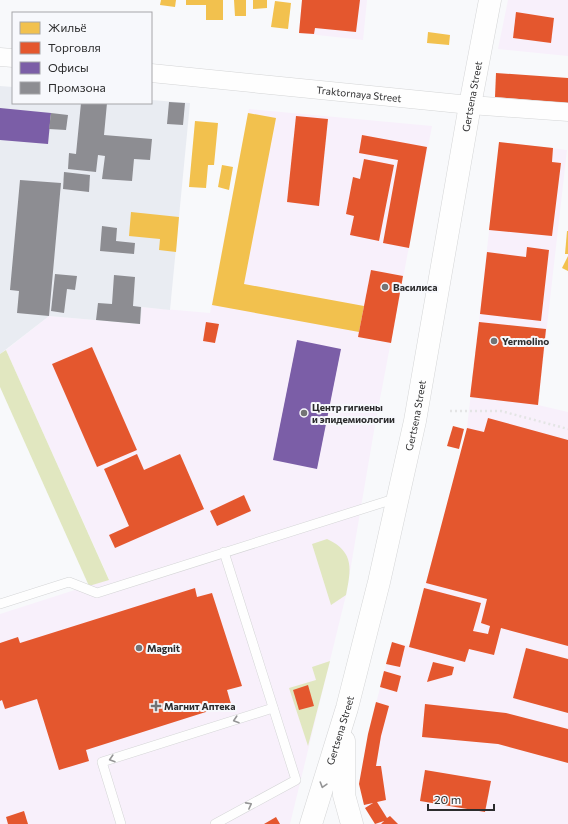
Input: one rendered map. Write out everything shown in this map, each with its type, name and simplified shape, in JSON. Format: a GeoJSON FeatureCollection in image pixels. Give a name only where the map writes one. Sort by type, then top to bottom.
{"type":"FeatureCollection","features":[{"type":"Feature","properties":{"kind":"street","name":"Gertsena Street"},"geometry":{"type":"LineString","coordinates":[[311,824],[347,708],[379,582],[416,421],[470,106],[490,0]]}},
{"type":"Feature","properties":{"kind":"street"},"geometry":{"type":"LineString","coordinates":[[0,57],[12,58]]}},
{"type":"Feature","properties":{"kind":"street","name":"Traktornaya Street"},"geometry":{"type":"LineString","coordinates":[[152,73],[470,106],[568,112]]}},
{"type":"Feature","properties":{"kind":"street"},"geometry":{"type":"LineString","coordinates":[[347,708],[344,795],[352,824]]}},
{"type":"Feature","properties":{"kind":"lane"},"geometry":{"type":"LineString","coordinates":[[0,604],[69,582],[97,593],[398,498]]}},
{"type":"Feature","properties":{"kind":"lane"},"geometry":{"type":"LineString","coordinates":[[214,824],[296,780],[224,552]]}},
{"type":"Feature","properties":{"kind":"lane"},"geometry":{"type":"LineString","coordinates":[[121,824],[102,762],[273,708]]}},
{"type":"Feature","properties":{"kind":"path"},"geometry":{"type":"LineString","coordinates":[[450,411],[501,412],[568,429]]}},
{"type":"Feature","properties":{"kind":"shaded area"},"geometry":{"type":"Polygon","coordinates":[[[302,0],[367,0],[363,40],[299,33],[302,0]]]}},
{"type":"Feature","properties":{"kind":"shaded area"},"geometry":{"type":"Polygon","coordinates":[[[508,0],[568,0],[568,56],[498,49],[508,0]]]}},
{"type":"Feature","properties":{"kind":"shaded area"},"geometry":{"type":"Polygon","coordinates":[[[0,86],[12,87],[12,104],[152,104],[152,100],[190,103],[170,310],[142,307],[140,324],[49,316],[0,354],[0,86]]]}},
{"type":"Feature","properties":{"kind":"shaded area"},"geometry":{"type":"Polygon","coordinates":[[[249,109],[432,126],[375,425],[346,595],[290,824],[0,824],[0,614],[109,579],[6,350],[49,316],[140,324],[141,307],[210,313],[249,109]]]}},
{"type":"Feature","properties":{"kind":"shaded area"},"geometry":{"type":"Polygon","coordinates":[[[499,142],[567,150],[538,405],[568,412],[568,824],[375,824],[365,808],[359,784],[368,734],[392,642],[409,646],[467,428],[499,142]]]}},
{"type":"Feature","properties":{"kind":"green space"},"geometry":{"type":"Polygon","coordinates":[[[6,350],[109,580],[89,586],[0,387],[0,354],[6,350]]]}},
{"type":"Feature","properties":{"kind":"green space"},"geometry":{"type":"Polygon","coordinates":[[[327,539],[336,544],[347,556],[350,570],[346,595],[331,605],[312,544],[327,539]]]}},
{"type":"Feature","properties":{"kind":"green space"},"geometry":{"type":"Polygon","coordinates":[[[330,661],[308,746],[289,688],[316,680],[312,667],[330,661]]]}},
{"type":"Feature","properties":{"kind":"building: Жильё"},"geometry":{"type":"Polygon","coordinates":[[[161,0],[176,0],[175,7],[160,5],[161,0]]]}},
{"type":"Feature","properties":{"kind":"building: Жильё"},"geometry":{"type":"Polygon","coordinates":[[[186,0],[223,0],[223,20],[206,20],[206,5],[186,5],[186,0]]]}},
{"type":"Feature","properties":{"kind":"building: Жильё"},"geometry":{"type":"Polygon","coordinates":[[[234,0],[246,0],[246,16],[235,16],[234,0]]]}},
{"type":"Feature","properties":{"kind":"building: Жильё"},"geometry":{"type":"Polygon","coordinates":[[[253,0],[267,0],[267,8],[253,9],[253,0]]]}},
{"type":"Feature","properties":{"kind":"building: Жильё"},"geometry":{"type":"Polygon","coordinates":[[[275,1],[291,3],[288,29],[271,27],[275,1]]]}},
{"type":"Feature","properties":{"kind":"building: Жильё"},"geometry":{"type":"Polygon","coordinates":[[[428,32],[450,35],[449,45],[427,43],[428,32]]]}},
{"type":"Feature","properties":{"kind":"building: Жильё"},"geometry":{"type":"Polygon","coordinates":[[[248,113],[276,118],[244,284],[364,306],[359,332],[212,305],[248,113]]]}},
{"type":"Feature","properties":{"kind":"building: Жильё"},"geometry":{"type":"Polygon","coordinates":[[[195,121],[218,123],[214,165],[208,165],[206,188],[189,187],[195,121]]]}},
{"type":"Feature","properties":{"kind":"building: Жильё"},"geometry":{"type":"Polygon","coordinates":[[[222,165],[233,167],[229,190],[218,187],[222,165]]]}},
{"type":"Feature","properties":{"kind":"building: Жильё"},"geometry":{"type":"Polygon","coordinates":[[[131,212],[179,217],[176,252],[159,250],[160,239],[129,236],[131,212]]]}},
{"type":"Feature","properties":{"kind":"building: Жильё"},"geometry":{"type":"Polygon","coordinates":[[[567,231],[568,254],[565,254],[567,231]]]}},
{"type":"Feature","properties":{"kind":"building: Жильё"},"geometry":{"type":"Polygon","coordinates":[[[568,256],[568,271],[562,268],[568,256]]]}},
{"type":"Feature","properties":{"kind":"building: Торговля"},"geometry":{"type":"Polygon","coordinates":[[[302,0],[360,0],[356,32],[315,28],[314,34],[299,33],[302,0]]]}},
{"type":"Feature","properties":{"kind":"building: Торговля"},"geometry":{"type":"Polygon","coordinates":[[[516,12],[554,18],[551,43],[513,38],[516,12]]]}},
{"type":"Feature","properties":{"kind":"building: Торговля"},"geometry":{"type":"Polygon","coordinates":[[[496,73],[568,78],[568,103],[495,97],[496,73]]]}},
{"type":"Feature","properties":{"kind":"building: Торговля"},"geometry":{"type":"Polygon","coordinates":[[[296,116],[328,119],[319,206],[287,202],[296,116]]]}},
{"type":"Feature","properties":{"kind":"building: Торговля"},"geometry":{"type":"Polygon","coordinates":[[[362,135],[427,147],[409,248],[383,243],[398,160],[359,153],[362,135]]]}},
{"type":"Feature","properties":{"kind":"building: Торговля"},"geometry":{"type":"Polygon","coordinates":[[[499,142],[553,148],[552,162],[561,163],[552,236],[489,230],[499,142]]]}},
{"type":"Feature","properties":{"kind":"building: Торговля"},"geometry":{"type":"Polygon","coordinates":[[[364,159],[394,165],[379,241],[350,235],[354,216],[346,214],[353,177],[360,179],[364,159]]]}},
{"type":"Feature","properties":{"kind":"building: Торговля"},"geometry":{"type":"Polygon","coordinates":[[[527,247],[549,250],[541,321],[480,314],[487,252],[526,257],[527,247]]]}},
{"type":"Feature","properties":{"kind":"building: Торговля"},"geometry":{"type":"Polygon","coordinates":[[[371,270],[403,276],[391,343],[358,337],[371,270]]]}},
{"type":"Feature","properties":{"kind":"building: Торговля"},"geometry":{"type":"Polygon","coordinates":[[[206,322],[219,324],[215,343],[203,341],[206,322]]]}},
{"type":"Feature","properties":{"kind":"building: Торговля"},"geometry":{"type":"Polygon","coordinates":[[[479,322],[546,329],[538,405],[470,397],[479,322]]]}},
{"type":"Feature","properties":{"kind":"building: Торговля"},"geometry":{"type":"Polygon","coordinates":[[[92,347],[137,450],[97,467],[52,364],[92,347]]]}},
{"type":"Feature","properties":{"kind":"building: Торговля"},"geometry":{"type":"Polygon","coordinates":[[[488,418],[568,440],[568,646],[501,628],[494,655],[469,649],[465,662],[409,647],[424,588],[481,603],[473,631],[488,634],[490,626],[481,623],[487,599],[426,583],[467,428],[484,432],[488,418]]]}},
{"type":"Feature","properties":{"kind":"building: Торговля"},"geometry":{"type":"Polygon","coordinates":[[[453,426],[464,429],[459,449],[447,446],[453,426]]]}},
{"type":"Feature","properties":{"kind":"building: Торговля"},"geometry":{"type":"Polygon","coordinates":[[[137,454],[144,470],[180,454],[204,509],[115,548],[109,535],[129,526],[104,469],[137,454]]]}},
{"type":"Feature","properties":{"kind":"building: Торговля"},"geometry":{"type":"Polygon","coordinates":[[[244,495],[251,511],[217,526],[210,511],[244,495]]]}},
{"type":"Feature","properties":{"kind":"building: Торговля"},"geometry":{"type":"Polygon","coordinates":[[[195,588],[197,597],[212,593],[242,686],[227,690],[231,704],[86,750],[89,761],[59,770],[37,699],[5,709],[2,700],[0,701],[0,643],[18,637],[20,643],[195,588]]]}},
{"type":"Feature","properties":{"kind":"building: Торговля"},"geometry":{"type":"Polygon","coordinates":[[[392,642],[405,646],[400,667],[386,664],[392,642]]]}},
{"type":"Feature","properties":{"kind":"building: Торговля"},"geometry":{"type":"Polygon","coordinates":[[[526,648],[568,659],[568,713],[513,698],[526,648]]]}},
{"type":"Feature","properties":{"kind":"building: Торговля"},"geometry":{"type":"Polygon","coordinates":[[[433,662],[454,667],[452,675],[427,682],[433,662]]]}},
{"type":"Feature","properties":{"kind":"building: Торговля"},"geometry":{"type":"Polygon","coordinates":[[[384,671],[401,676],[397,692],[380,687],[384,671]]]}},
{"type":"Feature","properties":{"kind":"building: Торговля"},"geometry":{"type":"Polygon","coordinates":[[[308,685],[314,706],[299,710],[293,690],[308,685]]]}},
{"type":"Feature","properties":{"kind":"building: Торговля"},"geometry":{"type":"Polygon","coordinates":[[[376,702],[389,706],[381,736],[376,766],[381,766],[386,800],[377,802],[387,818],[390,816],[398,824],[381,824],[384,821],[375,824],[365,808],[373,803],[364,805],[359,784],[368,734],[376,702]]]}},
{"type":"Feature","properties":{"kind":"building: Торговля"},"geometry":{"type":"Polygon","coordinates":[[[425,704],[506,713],[568,729],[568,763],[498,744],[422,737],[425,704]]]}},
{"type":"Feature","properties":{"kind":"building: Торговля"},"geometry":{"type":"Polygon","coordinates":[[[425,770],[491,781],[485,812],[420,801],[425,770]]]}},
{"type":"Feature","properties":{"kind":"building: Торговля"},"geometry":{"type":"Polygon","coordinates":[[[24,811],[28,824],[8,824],[6,817],[24,811]]]}},
{"type":"Feature","properties":{"kind":"building: Торговля"},"geometry":{"type":"Polygon","coordinates":[[[276,817],[280,824],[264,824],[276,817]]]}},
{"type":"Feature","properties":{"kind":"building: Офисы"},"geometry":{"type":"Polygon","coordinates":[[[0,108],[51,113],[48,144],[0,140],[0,108]]]}},
{"type":"Feature","properties":{"kind":"building: Офисы"},"geometry":{"type":"Polygon","coordinates":[[[297,340],[341,349],[317,469],[273,460],[297,340]]]}},
{"type":"Feature","properties":{"kind":"building: Промзона"},"geometry":{"type":"Polygon","coordinates":[[[169,102],[185,103],[183,125],[167,124],[169,102]]]}},
{"type":"Feature","properties":{"kind":"building: Промзона"},"geometry":{"type":"Polygon","coordinates":[[[81,104],[107,104],[104,135],[152,139],[150,160],[134,159],[132,181],[102,179],[105,156],[98,155],[96,172],[68,169],[69,153],[76,154],[81,104]]]}},
{"type":"Feature","properties":{"kind":"building: Промзона"},"geometry":{"type":"Polygon","coordinates":[[[51,113],[68,115],[66,130],[49,129],[51,113]]]}},
{"type":"Feature","properties":{"kind":"building: Промзона"},"geometry":{"type":"Polygon","coordinates":[[[64,172],[90,175],[89,192],[63,189],[64,172]]]}},
{"type":"Feature","properties":{"kind":"building: Промзона"},"geometry":{"type":"Polygon","coordinates":[[[20,180],[61,183],[49,316],[17,313],[19,291],[10,290],[20,180]]]}},
{"type":"Feature","properties":{"kind":"building: Промзона"},"geometry":{"type":"Polygon","coordinates":[[[102,226],[117,228],[116,241],[135,243],[134,254],[100,251],[102,226]]]}},
{"type":"Feature","properties":{"kind":"building: Промзона"},"geometry":{"type":"Polygon","coordinates":[[[55,274],[77,276],[75,290],[67,289],[64,313],[51,311],[55,274]]]}},
{"type":"Feature","properties":{"kind":"building: Промзона"},"geometry":{"type":"Polygon","coordinates":[[[114,275],[135,277],[133,306],[141,307],[140,324],[96,320],[98,303],[112,304],[114,275]]]}},
{"type":"Feature","properties":{"kind":"place","name":"Василиса"},"geometry":{"type":"Point","coordinates":[385,287]}},
{"type":"Feature","properties":{"kind":"place","name":"Yermolino"},"geometry":{"type":"Point","coordinates":[494,341]}},
{"type":"Feature","properties":{"kind":"place","name":"Центр гигиены и эпидемиологии"},"geometry":{"type":"Point","coordinates":[304,413]}},
{"type":"Feature","properties":{"kind":"place","name":"Magnit"},"geometry":{"type":"Point","coordinates":[139,648]}},
{"type":"Feature","properties":{"kind":"place","name":"Магнит Аптека"},"geometry":{"type":"Point","coordinates":[156,706]}}]}
